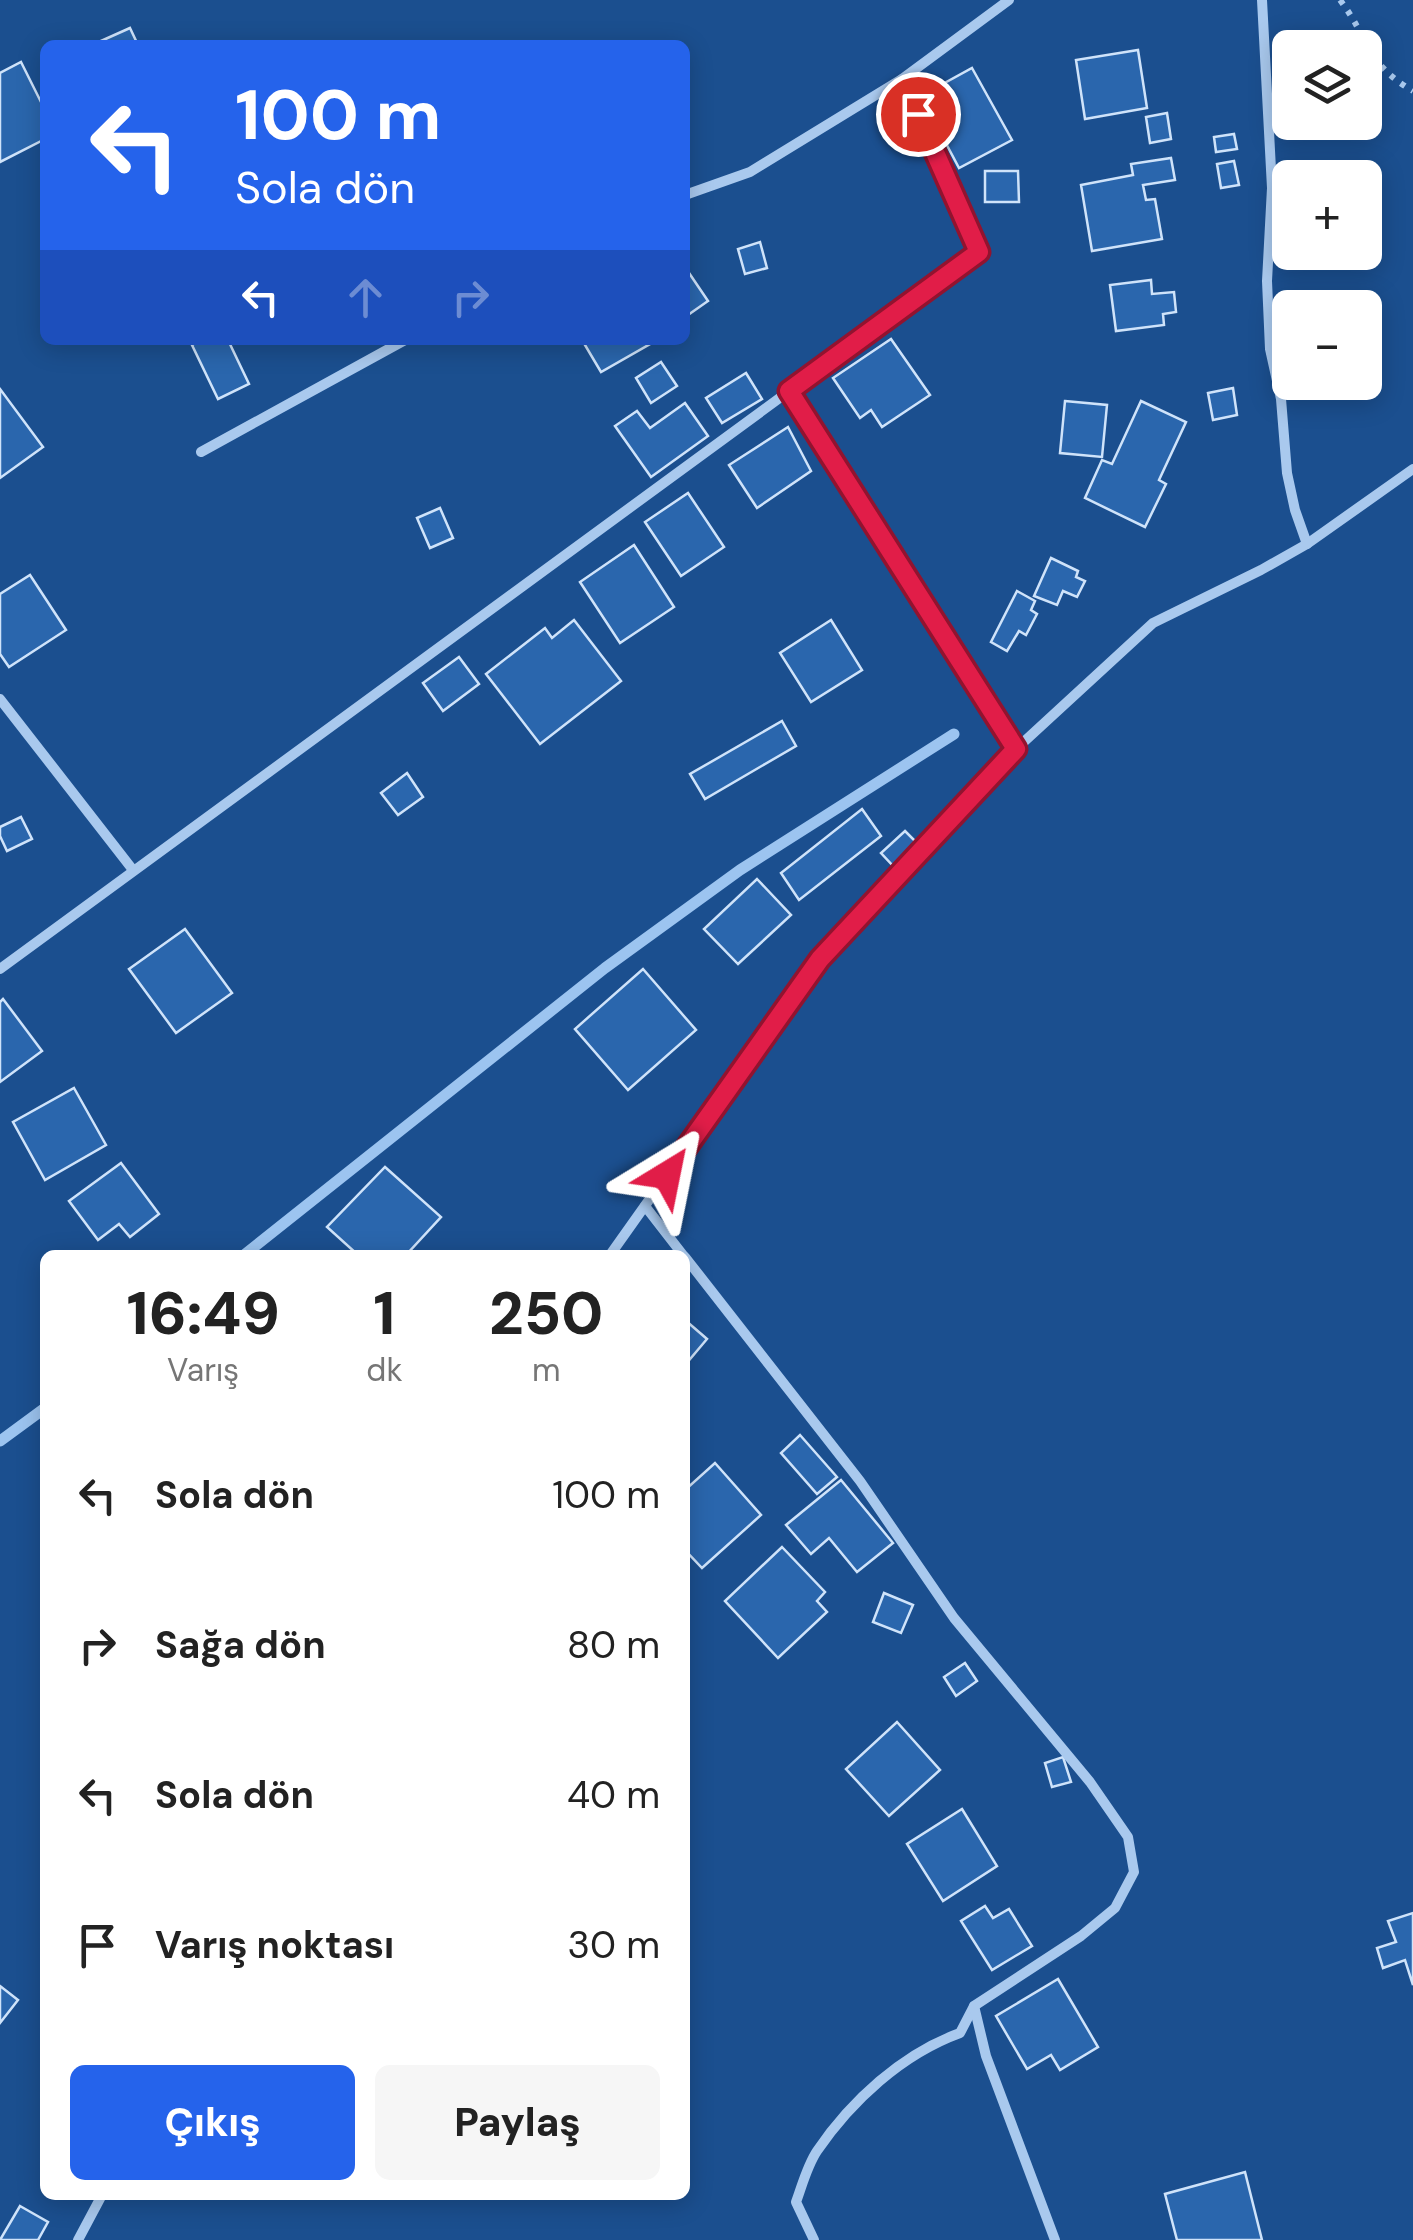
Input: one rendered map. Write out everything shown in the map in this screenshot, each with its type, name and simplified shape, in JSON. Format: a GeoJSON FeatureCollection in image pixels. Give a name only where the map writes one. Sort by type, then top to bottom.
{"type":"FeatureCollection","features":[{"type":"Feature","properties":{"kind":"street"},"geometry":{"type":"LineString","coordinates":[[690,193],[750,172],[902,79],[1009,0]]}},
{"type":"Feature","properties":{"kind":"street"},"geometry":{"type":"LineString","coordinates":[[1262,0],[1272,188],[1267,280],[1270,349],[1281,399],[1294,510],[1307,544]]}},
{"type":"Feature","properties":{"kind":"street"},"geometry":{"type":"LineString","coordinates":[[0,969],[979,252],[902,79]]}},
{"type":"Feature","properties":{"kind":"street"},"geometry":{"type":"LineString","coordinates":[[201,452],[395,345]]}},
{"type":"Feature","properties":{"kind":"street"},"geometry":{"type":"LineString","coordinates":[[789,391],[1016,749]]}},
{"type":"Feature","properties":{"kind":"street"},"geometry":{"type":"LineString","coordinates":[[614,1250],[820,959],[1016,749],[1152,623],[1307,544],[1413,469]]}},
{"type":"Feature","properties":{"kind":"street"},"geometry":{"type":"LineString","coordinates":[[0,699],[133,870]]}},
{"type":"Feature","properties":{"kind":"street"},"geometry":{"type":"LineString","coordinates":[[645,1206],[679,1250]]}},
{"type":"Feature","properties":{"kind":"street"},"geometry":{"type":"LineString","coordinates":[[690,1264],[860,1482],[954,1618],[1090,1782],[1128,1836],[1134,1872],[1115,1908],[1080,1936],[974,2006],[960,2033],[935,2042],[859,2098],[815,2154],[796,2202],[814,2240]]}},
{"type":"Feature","properties":{"kind":"street"},"geometry":{"type":"LineString","coordinates":[[974,2006],[986,2056],[1054,2240]]}},
{"type":"Feature","properties":{"kind":"street"},"geometry":{"type":"LineString","coordinates":[[78,2240],[99,2200]]}},
{"type":"Feature","properties":{"kind":"path"},"geometry":{"type":"LineString","coordinates":[[1340,0],[1376,61],[1413,91]]}},
{"type":"Feature","properties":{"kind":"building"},"geometry":{"type":"Polygon","coordinates":[[[130,28],[136,40],[103,40],[130,28]]]}},
{"type":"Feature","properties":{"kind":"building"},"geometry":{"type":"Polygon","coordinates":[[[1138,50],[1147,108],[1085,119],[1076,60],[1138,50]]]}},
{"type":"Feature","properties":{"kind":"building"},"geometry":{"type":"Polygon","coordinates":[[[21,62],[40,100],[40,142],[0,162],[0,73],[21,62]]]}},
{"type":"Feature","properties":{"kind":"building"},"geometry":{"type":"Polygon","coordinates":[[[972,68],[1012,140],[959,168],[921,96],[972,68]]]}},
{"type":"Feature","properties":{"kind":"building"},"geometry":{"type":"Polygon","coordinates":[[[1167,113],[1171,139],[1150,143],[1146,117],[1167,113]]]}},
{"type":"Feature","properties":{"kind":"building"},"geometry":{"type":"Polygon","coordinates":[[[1234,134],[1237,149],[1216,152],[1214,137],[1234,134]]]}},
{"type":"Feature","properties":{"kind":"building"},"geometry":{"type":"Polygon","coordinates":[[[1171,158],[1175,180],[1143,185],[1146,200],[1155,199],[1162,239],[1092,251],[1081,185],[1133,175],[1131,164],[1171,158]]]}},
{"type":"Feature","properties":{"kind":"building"},"geometry":{"type":"Polygon","coordinates":[[[1234,161],[1239,185],[1221,188],[1217,164],[1234,161]]]}},
{"type":"Feature","properties":{"kind":"building"},"geometry":{"type":"Polygon","coordinates":[[[985,171],[1018,171],[1019,202],[985,202],[985,171]]]}},
{"type":"Feature","properties":{"kind":"building"},"geometry":{"type":"Polygon","coordinates":[[[760,242],[767,268],[745,274],[738,249],[760,242]]]}},
{"type":"Feature","properties":{"kind":"building"},"geometry":{"type":"Polygon","coordinates":[[[690,274],[708,301],[690,314],[690,274]]]}},
{"type":"Feature","properties":{"kind":"building"},"geometry":{"type":"Polygon","coordinates":[[[1151,280],[1152,294],[1174,292],[1176,312],[1163,314],[1164,325],[1116,331],[1110,285],[1151,280]]]}},
{"type":"Feature","properties":{"kind":"building"},"geometry":{"type":"Polygon","coordinates":[[[891,339],[930,395],[882,427],[871,410],[860,418],[833,378],[891,339]]]}},
{"type":"Feature","properties":{"kind":"building"},"geometry":{"type":"Polygon","coordinates":[[[192,345],[230,345],[249,384],[218,399],[192,345]]]}},
{"type":"Feature","properties":{"kind":"building"},"geometry":{"type":"Polygon","coordinates":[[[585,345],[648,345],[601,372],[585,345]]]}},
{"type":"Feature","properties":{"kind":"building"},"geometry":{"type":"Polygon","coordinates":[[[661,362],[677,386],[651,403],[636,378],[661,362]]]}},
{"type":"Feature","properties":{"kind":"building"},"geometry":{"type":"Polygon","coordinates":[[[746,373],[762,399],[722,423],[706,398],[746,373]]]}},
{"type":"Feature","properties":{"kind":"building"},"geometry":{"type":"Polygon","coordinates":[[[1233,388],[1237,415],[1213,420],[1208,393],[1233,388]]]}},
{"type":"Feature","properties":{"kind":"building"},"geometry":{"type":"Polygon","coordinates":[[[0,389],[43,447],[0,478],[0,389]]]}},
{"type":"Feature","properties":{"kind":"building"},"geometry":{"type":"Polygon","coordinates":[[[1065,401],[1107,405],[1102,457],[1060,453],[1065,401]]]}},
{"type":"Feature","properties":{"kind":"building"},"geometry":{"type":"Polygon","coordinates":[[[1141,401],[1186,422],[1159,480],[1166,484],[1145,527],[1085,498],[1102,460],[1112,464],[1141,401]]]}},
{"type":"Feature","properties":{"kind":"building"},"geometry":{"type":"Polygon","coordinates":[[[685,403],[708,436],[651,477],[615,426],[637,411],[650,428],[685,403]]]}},
{"type":"Feature","properties":{"kind":"building"},"geometry":{"type":"Polygon","coordinates":[[[788,427],[811,471],[757,508],[729,465],[788,427]]]}},
{"type":"Feature","properties":{"kind":"building"},"geometry":{"type":"Polygon","coordinates":[[[688,493],[724,547],[681,576],[645,522],[688,493]]]}},
{"type":"Feature","properties":{"kind":"building"},"geometry":{"type":"Polygon","coordinates":[[[440,508],[453,538],[430,548],[417,518],[440,508]]]}},
{"type":"Feature","properties":{"kind":"building"},"geometry":{"type":"Polygon","coordinates":[[[634,545],[674,607],[620,643],[580,582],[634,545]]]}},
{"type":"Feature","properties":{"kind":"building"},"geometry":{"type":"Polygon","coordinates":[[[1051,558],[1078,571],[1076,577],[1085,581],[1077,597],[1063,591],[1057,605],[1034,596],[1051,558]]]}},
{"type":"Feature","properties":{"kind":"building"},"geometry":{"type":"Polygon","coordinates":[[[30,575],[66,630],[9,667],[0,654],[0,594],[30,575]]]}},
{"type":"Feature","properties":{"kind":"building"},"geometry":{"type":"Polygon","coordinates":[[[1017,591],[1035,601],[1031,610],[1037,614],[1026,635],[1019,631],[1007,651],[991,642],[1017,591]]]}},
{"type":"Feature","properties":{"kind":"building"},"geometry":{"type":"Polygon","coordinates":[[[574,620],[621,681],[540,744],[486,674],[545,628],[552,638],[574,620]]]}},
{"type":"Feature","properties":{"kind":"building"},"geometry":{"type":"Polygon","coordinates":[[[831,620],[862,670],[811,702],[780,653],[831,620]]]}},
{"type":"Feature","properties":{"kind":"building"},"geometry":{"type":"Polygon","coordinates":[[[459,657],[479,684],[443,711],[423,683],[459,657]]]}},
{"type":"Feature","properties":{"kind":"building"},"geometry":{"type":"Polygon","coordinates":[[[782,721],[796,746],[705,799],[690,774],[782,721]]]}},
{"type":"Feature","properties":{"kind":"building"},"geometry":{"type":"Polygon","coordinates":[[[407,773],[423,797],[398,815],[381,793],[407,773]]]}},
{"type":"Feature","properties":{"kind":"building"},"geometry":{"type":"Polygon","coordinates":[[[862,809],[881,836],[799,900],[781,873],[862,809]]]}},
{"type":"Feature","properties":{"kind":"building"},"geometry":{"type":"Polygon","coordinates":[[[21,817],[32,839],[7,851],[0,827],[21,817]]]}},
{"type":"Feature","properties":{"kind":"building"},"geometry":{"type":"Polygon","coordinates":[[[905,831],[919,845],[895,868],[881,853],[905,831]]]}},
{"type":"Feature","properties":{"kind":"building"},"geometry":{"type":"Polygon","coordinates":[[[757,879],[791,915],[738,964],[704,929],[757,879]]]}},
{"type":"Feature","properties":{"kind":"building"},"geometry":{"type":"Polygon","coordinates":[[[185,929],[232,993],[176,1033],[129,969],[185,929]]]}},
{"type":"Feature","properties":{"kind":"building"},"geometry":{"type":"Polygon","coordinates":[[[643,969],[696,1030],[628,1090],[575,1029],[643,969]]]}},
{"type":"Feature","properties":{"kind":"building"},"geometry":{"type":"Polygon","coordinates":[[[3,999],[42,1051],[0,1082],[0,1002],[3,999]]]}},
{"type":"Feature","properties":{"kind":"building"},"geometry":{"type":"Polygon","coordinates":[[[74,1088],[106,1145],[45,1180],[13,1122],[74,1088]]]}},
{"type":"Feature","properties":{"kind":"building"},"geometry":{"type":"Polygon","coordinates":[[[121,1163],[159,1214],[130,1237],[119,1224],[98,1240],[69,1201],[121,1163]]]}},
{"type":"Feature","properties":{"kind":"building"},"geometry":{"type":"Polygon","coordinates":[[[385,1167],[441,1217],[411,1250],[352,1250],[327,1227],[385,1167]]]}},
{"type":"Feature","properties":{"kind":"building"},"geometry":{"type":"Polygon","coordinates":[[[690,1324],[707,1339],[690,1359],[690,1324]]]}},
{"type":"Feature","properties":{"kind":"building"},"geometry":{"type":"Polygon","coordinates":[[[800,1435],[837,1477],[817,1494],[781,1453],[800,1435]]]}},
{"type":"Feature","properties":{"kind":"building"},"geometry":{"type":"Polygon","coordinates":[[[715,1463],[761,1515],[702,1568],[690,1555],[690,1486],[715,1463]]]}},
{"type":"Feature","properties":{"kind":"building"},"geometry":{"type":"Polygon","coordinates":[[[841,1480],[893,1543],[857,1572],[829,1538],[811,1554],[786,1525],[841,1480]]]}},
{"type":"Feature","properties":{"kind":"building"},"geometry":{"type":"Polygon","coordinates":[[[782,1547],[825,1592],[817,1601],[827,1612],[778,1658],[725,1601],[782,1547]]]}},
{"type":"Feature","properties":{"kind":"building"},"geometry":{"type":"Polygon","coordinates":[[[884,1593],[913,1605],[901,1633],[873,1622],[884,1593]]]}},
{"type":"Feature","properties":{"kind":"building"},"geometry":{"type":"Polygon","coordinates":[[[965,1663],[977,1681],[956,1696],[944,1677],[965,1663]]]}},
{"type":"Feature","properties":{"kind":"building"},"geometry":{"type":"Polygon","coordinates":[[[897,1722],[940,1770],[889,1816],[846,1769],[897,1722]]]}},
{"type":"Feature","properties":{"kind":"building"},"geometry":{"type":"Polygon","coordinates":[[[1063,1757],[1071,1782],[1052,1787],[1045,1763],[1063,1757]]]}},
{"type":"Feature","properties":{"kind":"building"},"geometry":{"type":"Polygon","coordinates":[[[962,1809],[997,1866],[943,1901],[907,1844],[962,1809]]]}},
{"type":"Feature","properties":{"kind":"building"},"geometry":{"type":"Polygon","coordinates":[[[985,1906],[993,1918],[1009,1909],[1032,1946],[992,1970],[961,1921],[985,1906]]]}},
{"type":"Feature","properties":{"kind":"building"},"geometry":{"type":"Polygon","coordinates":[[[1413,1913],[1413,1985],[1405,1960],[1383,1968],[1377,1948],[1396,1942],[1388,1921],[1413,1913]]]}},
{"type":"Feature","properties":{"kind":"building"},"geometry":{"type":"Polygon","coordinates":[[[1058,1979],[1098,2047],[1060,2070],[1051,2055],[1027,2069],[996,2016],[1058,1979]]]}},
{"type":"Feature","properties":{"kind":"building"},"geometry":{"type":"Polygon","coordinates":[[[0,1986],[18,2000],[0,2023],[0,1986]]]}},
{"type":"Feature","properties":{"kind":"building"},"geometry":{"type":"Polygon","coordinates":[[[1245,2172],[1262,2240],[1177,2240],[1165,2194],[1245,2172]]]}},
{"type":"Feature","properties":{"kind":"building"},"geometry":{"type":"Polygon","coordinates":[[[20,2206],[48,2222],[38,2240],[0,2240],[20,2206]]]}},
{"type":"Feature","properties":{"kind":"waterway"},"geometry":{"type":"LineString","coordinates":[[250,1250],[605,968],[740,870],[954,734]]}},
{"type":"Feature","properties":{"kind":"waterway"},"geometry":{"type":"LineString","coordinates":[[0,1441],[40,1412]]}},
{"type":"Feature","properties":{"kind":"route"},"geometry":{"type":"LineString","coordinates":[[667,1175],[820,959],[1016,749],[789,391],[979,252],[918,114]]}}]}
